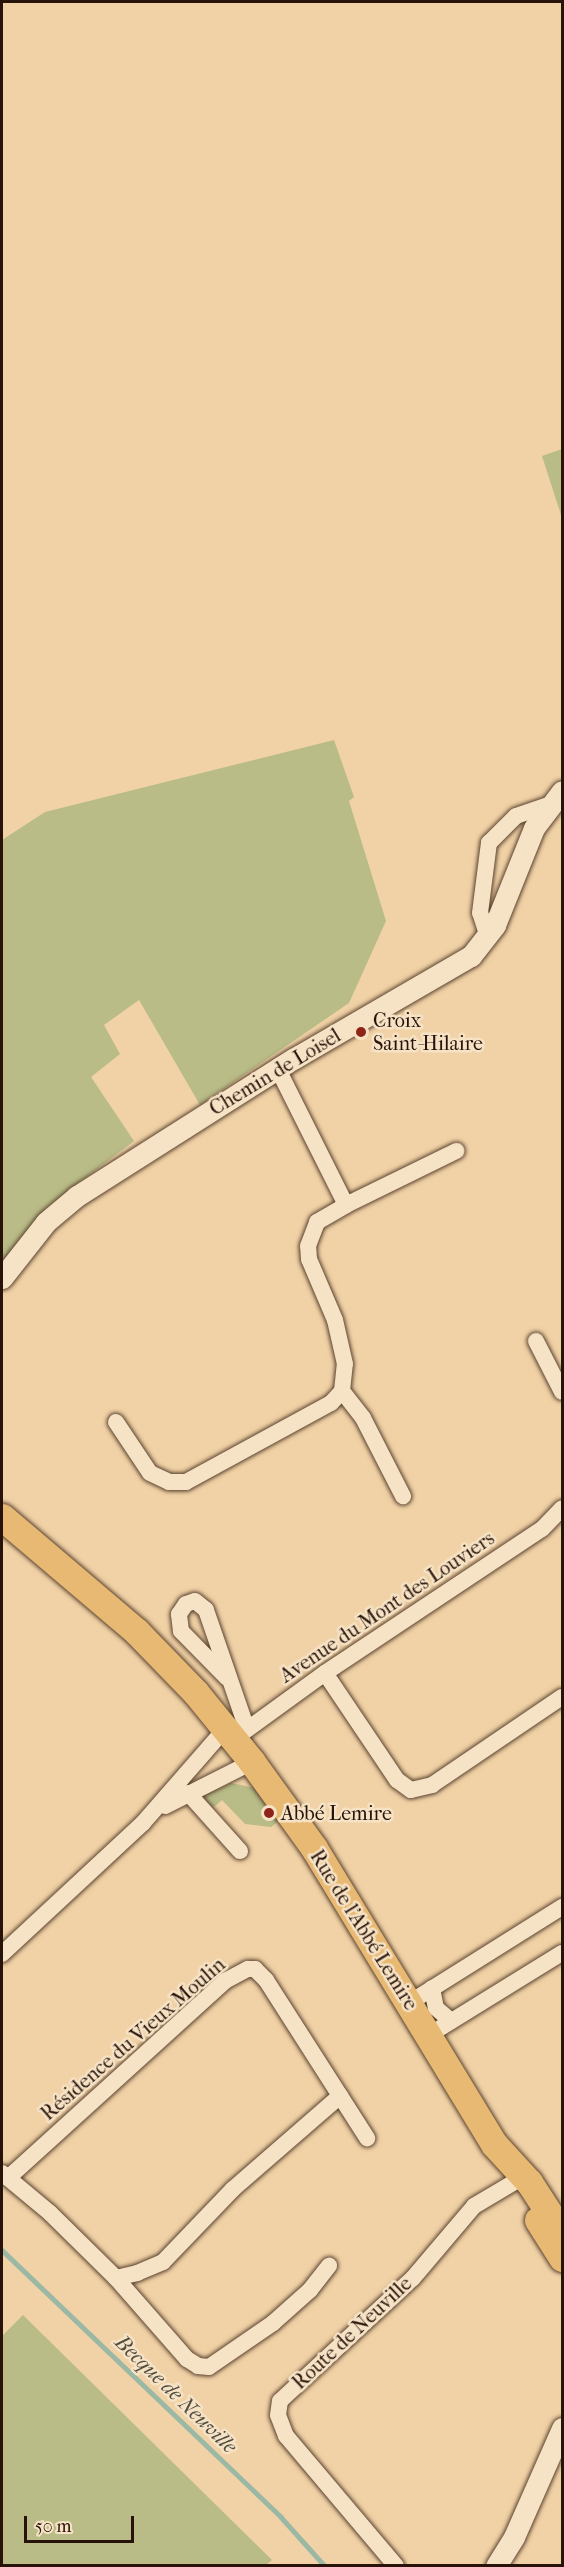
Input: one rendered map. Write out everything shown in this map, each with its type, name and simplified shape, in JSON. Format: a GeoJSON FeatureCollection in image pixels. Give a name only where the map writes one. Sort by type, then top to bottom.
{"type":"FeatureCollection","features":[{"type":"Feature","properties":{"kind":"main road","name":"Rue de l'Abbé Lemire"},"geometry":{"type":"LineString","coordinates":[[2,1516],[136,1631],[235,1732],[252,1762],[314,1848],[494,2144],[562,2233]]}},
{"type":"Feature","properties":{"kind":"main road","name":"Rue de l'Abbé Lemire"},"geometry":{"type":"LineString","coordinates":[[2,1530],[67,1573]]}},
{"type":"Feature","properties":{"kind":"main road","name":"Rue de l'Abbé Lemire"},"geometry":{"type":"LineString","coordinates":[[519,2179],[562,2258]]}},
{"type":"Feature","properties":{"kind":"street","name":"Chemin de Loisel"},"geometry":{"type":"LineString","coordinates":[[2,1278],[61,1208],[278,1069],[454,967],[488,937],[534,828],[557,798]]}},
{"type":"Feature","properties":{"kind":"street"},"geometry":{"type":"LineString","coordinates":[[488,937],[480,913],[489,843],[516,816],[557,798]]}},
{"type":"Feature","properties":{"kind":"street"},"geometry":{"type":"LineString","coordinates":[[278,1069],[346,1205]]}},
{"type":"Feature","properties":{"kind":"street"},"geometry":{"type":"LineString","coordinates":[[116,1422],[150,1473],[169,1482],[186,1482],[331,1403],[342,1391],[345,1364],[335,1320],[309,1259],[308,1246],[317,1222],[346,1205],[456,1151]]}},
{"type":"Feature","properties":{"kind":"street"},"geometry":{"type":"LineString","coordinates":[[536,1341],[562,1392]]}},
{"type":"Feature","properties":{"kind":"street"},"geometry":{"type":"LineString","coordinates":[[342,1391],[358,1410],[403,1496]]}},
{"type":"Feature","properties":{"kind":"street","name":"Avenue du Mont des Louviers"},"geometry":{"type":"LineString","coordinates":[[143,1823],[235,1732],[537,1532],[562,1508]]}},
{"type":"Feature","properties":{"kind":"street"},"geometry":{"type":"LineString","coordinates":[[325,1673],[397,1780],[411,1790],[432,1785],[562,1697]]}},
{"type":"Feature","properties":{"kind":"street"},"geometry":{"type":"LineString","coordinates":[[227,1678],[235,1732]]}},
{"type":"Feature","properties":{"kind":"street"},"geometry":{"type":"LineString","coordinates":[[2,1954],[143,1823],[188,1793],[252,1762]]}},
{"type":"Feature","properties":{"kind":"street"},"geometry":{"type":"LineString","coordinates":[[188,1793],[240,1851]]}},
{"type":"Feature","properties":{"kind":"street"},"geometry":{"type":"LineString","coordinates":[[409,2003],[562,1907]]}},
{"type":"Feature","properties":{"kind":"street"},"geometry":{"type":"LineString","coordinates":[[429,2035],[562,1953]]}},
{"type":"Feature","properties":{"kind":"street","name":"Résidence du Vieux Moulin"},"geometry":{"type":"LineString","coordinates":[[329,2266],[310,2290],[273,2323],[209,2367],[192,2364],[116,2278],[5,2176],[241,1971],[255,1969],[266,1980],[367,2138]]}},
{"type":"Feature","properties":{"kind":"street"},"geometry":{"type":"LineString","coordinates":[[432,1988],[436,2008],[451,2021]]}},
{"type":"Feature","properties":{"kind":"street"},"geometry":{"type":"LineString","coordinates":[[116,2278],[147,2271],[164,2262],[233,2189],[340,2096]]}},
{"type":"Feature","properties":{"kind":"street","name":"Route de Neuville"},"geometry":{"type":"LineString","coordinates":[[396,2565],[286,2436],[278,2415],[280,2401],[413,2278],[474,2206],[519,2179]]}},
{"type":"Feature","properties":{"kind":"street"},"geometry":{"type":"LineString","coordinates":[[496,2565],[518,2528],[562,2427]]}},
{"type":"Feature","properties":{"kind":"green space"},"geometry":{"type":"Polygon","coordinates":[[[562,449],[562,518],[542,456],[562,449]]]}},
{"type":"Feature","properties":{"kind":"green space"},"geometry":{"type":"Polygon","coordinates":[[[334,740],[354,797],[349,801],[386,921],[349,1003],[200,1105],[139,1000],[104,1025],[120,1054],[91,1077],[134,1141],[47,1207],[2,1262],[2,840],[45,812],[334,740]]]}},
{"type":"Feature","properties":{"kind":"green space"},"geometry":{"type":"Polygon","coordinates":[[[231,1783],[255,1788],[279,1821],[271,1827],[245,1824],[222,1800],[213,1808],[202,1796],[231,1783]]]}},
{"type":"Feature","properties":{"kind":"green space"},"geometry":{"type":"Polygon","coordinates":[[[23,2315],[272,2560],[266,2565],[2,2565],[2,2336],[23,2315]]]}},
{"type":"Feature","properties":{"kind":"waterway","name":"Becque de Neuville"},"geometry":{"type":"LineString","coordinates":[[2,2250],[281,2517],[325,2566]]}},
{"type":"Feature","properties":{"kind":"place","name":"Croix Saint-Hilaire"},"geometry":{"type":"Point","coordinates":[361,1032]}},
{"type":"Feature","properties":{"kind":"place","name":"Abbé Lemire"},"geometry":{"type":"Point","coordinates":[269,1813]}}]}
